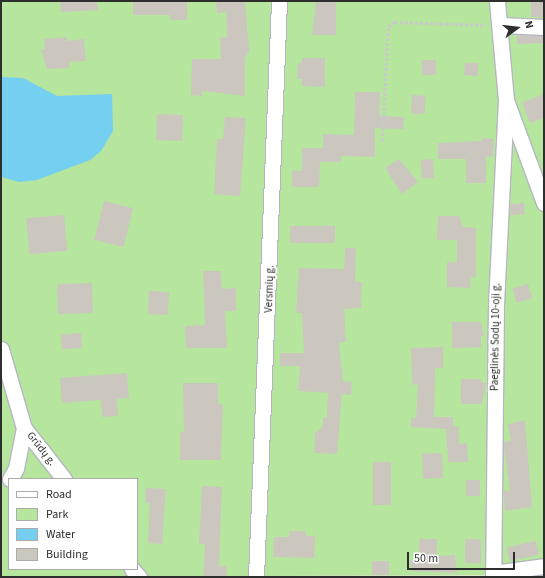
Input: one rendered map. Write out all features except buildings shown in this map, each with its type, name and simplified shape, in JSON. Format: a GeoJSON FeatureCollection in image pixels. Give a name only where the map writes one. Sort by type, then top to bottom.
{"type":"FeatureCollection","features":[{"type":"Feature","properties":{"kind":"street","name":"Versmių g."},"geometry":{"type":"LineString","coordinates":[[256,577],[279,1]]}},
{"type":"Feature","properties":{"kind":"street"},"geometry":{"type":"LineString","coordinates":[[497,1],[506,100],[544,203]]}},
{"type":"Feature","properties":{"kind":"street"},"geometry":{"type":"LineString","coordinates":[[500,25],[544,27]]}},
{"type":"Feature","properties":{"kind":"street","name":"Paeglinės Sodų 10-oji g."},"geometry":{"type":"LineString","coordinates":[[506,100],[496,305],[493,573],[544,566]]}},
{"type":"Feature","properties":{"kind":"street","name":"Grūdų g."},"geometry":{"type":"LineString","coordinates":[[1,349],[24,428],[63,478]]}},
{"type":"Feature","properties":{"kind":"street"},"geometry":{"type":"LineString","coordinates":[[11,478],[16,468],[24,428]]}},
{"type":"Feature","properties":{"kind":"path"},"geometry":{"type":"LineString","coordinates":[[382,141],[388,26],[395,22],[500,25]]}},
{"type":"Feature","properties":{"kind":"green space"},"geometry":{"type":"Polygon","coordinates":[[[1,1],[544,1],[544,575],[1,577],[1,1]]]}},
{"type":"Feature","properties":{"kind":"water"},"geometry":{"type":"Polygon","coordinates":[[[1,77],[23,78],[57,96],[112,94],[113,131],[101,151],[90,160],[37,180],[19,182],[1,177],[1,77]]]}}]}
